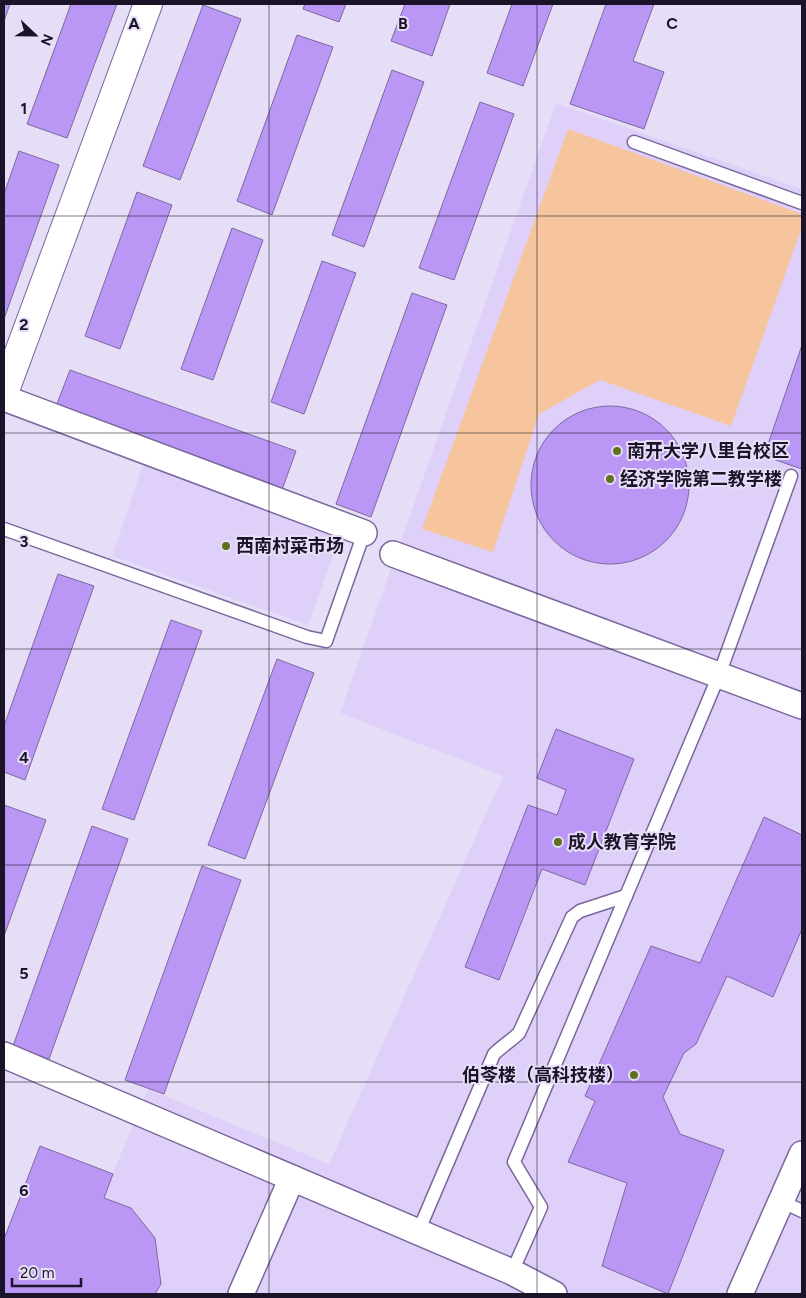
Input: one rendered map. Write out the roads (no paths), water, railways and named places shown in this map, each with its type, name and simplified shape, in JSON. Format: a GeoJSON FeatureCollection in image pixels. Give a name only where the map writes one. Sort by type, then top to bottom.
{"type":"FeatureCollection","features":[{"type":"Feature","properties":{"kind":"street"},"geometry":{"type":"LineString","coordinates":[[4,393],[148,4]]}},
{"type":"Feature","properties":{"kind":"street"},"geometry":{"type":"LineString","coordinates":[[4,398],[364,533]]}},
{"type":"Feature","properties":{"kind":"street"},"geometry":{"type":"LineString","coordinates":[[394,554],[802,706]]}},
{"type":"Feature","properties":{"kind":"street"},"geometry":{"type":"LineString","coordinates":[[4,1056],[512,1272],[554,1294]]}},
{"type":"Feature","properties":{"kind":"street"},"geometry":{"type":"LineString","coordinates":[[740,1294],[792,1206],[802,1154]]}},
{"type":"Feature","properties":{"kind":"street"},"geometry":{"type":"LineString","coordinates":[[241,1294],[292,1178]]}},
{"type":"Feature","properties":{"kind":"lane"},"geometry":{"type":"LineString","coordinates":[[634,142],[802,202]]}},
{"type":"Feature","properties":{"kind":"lane"},"geometry":{"type":"LineString","coordinates":[[512,1272],[542,1207],[514,1162],[719,675],[791,476]]}},
{"type":"Feature","properties":{"kind":"lane"},"geometry":{"type":"LineString","coordinates":[[4,529],[307,637],[326,641],[364,533]]}},
{"type":"Feature","properties":{"kind":"lane"},"geometry":{"type":"LineString","coordinates":[[418,1232],[494,1054],[512,1041],[519,1033],[572,917],[580,911],[626,896]]}},
{"type":"Feature","properties":{"kind":"place","name":"南开大学八里台校区"},"geometry":{"type":"Point","coordinates":[617,451]}},
{"type":"Feature","properties":{"kind":"place","name":"经济学院第二教学楼"},"geometry":{"type":"Point","coordinates":[610,479]}},
{"type":"Feature","properties":{"kind":"place","name":"西南村菜市场"},"geometry":{"type":"Point","coordinates":[226,546]}},
{"type":"Feature","properties":{"kind":"place","name":"成人教育学院"},"geometry":{"type":"Point","coordinates":[558,842]}},
{"type":"Feature","properties":{"kind":"place","name":"伯苓楼（高科技楼）"},"geometry":{"type":"Point","coordinates":[634,1075]}}]}
